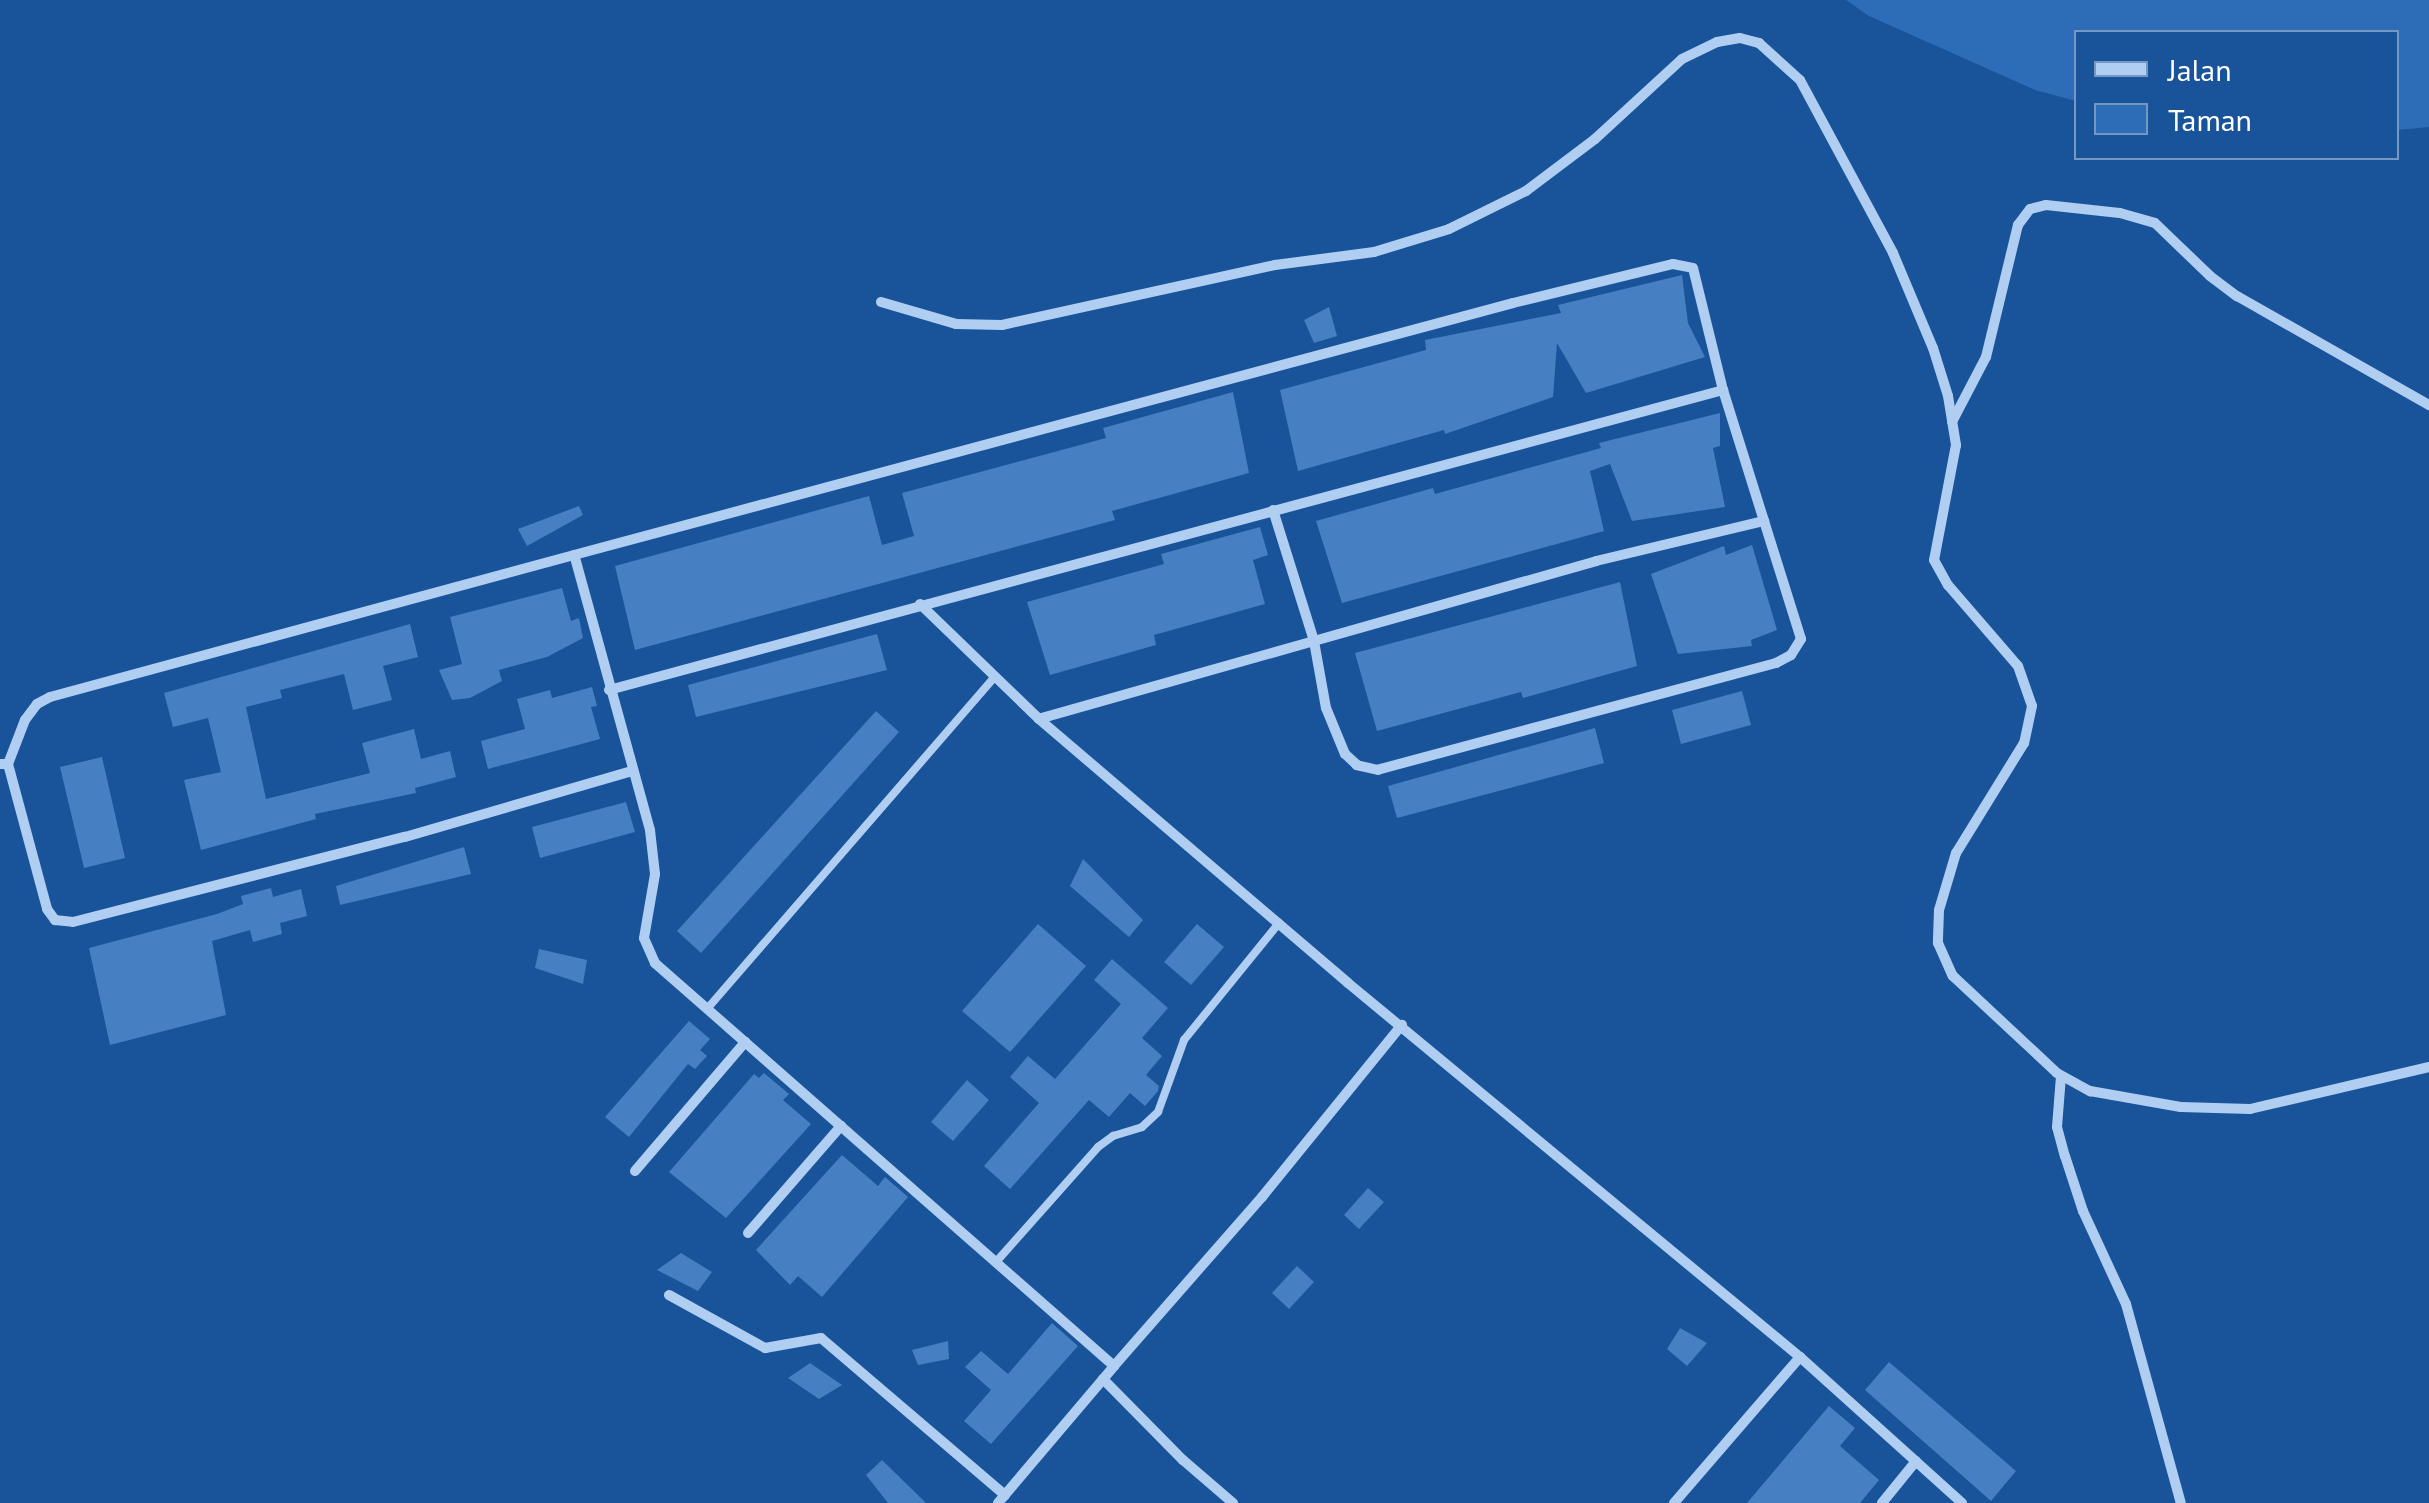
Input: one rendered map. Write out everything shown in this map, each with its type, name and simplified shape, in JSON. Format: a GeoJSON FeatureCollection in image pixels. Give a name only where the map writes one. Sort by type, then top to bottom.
{"type":"FeatureCollection","features":[{"type":"Feature","properties":{"kind":"street"},"geometry":{"type":"LineString","coordinates":[[881,302],[956,324],[1002,325],[1275,265],[1374,252],[1450,228],[1526,191],[1563,165],[1682,58],[1718,42],[1740,38],[1759,43],[1800,80],[1893,253],[1933,348],[1956,445],[1934,560],[1948,584],[2018,666],[2032,706],[2024,742],[1956,854],[1939,910],[1938,943],[1954,976],[2061,1076],[2090,1092],[2181,1107],[2250,1109],[2429,1068]]}},
{"type":"Feature","properties":{"kind":"street"},"geometry":{"type":"LineString","coordinates":[[1952,422],[1986,357],[2018,225],[2030,209],[2046,205],[2120,213],[2155,222],[2210,276],[2237,296],[2429,404]]}},
{"type":"Feature","properties":{"kind":"street"},"geometry":{"type":"LineString","coordinates":[[632,772],[405,837],[73,922],[55,920],[47,909],[4,764],[25,720],[37,704],[50,697],[994,439],[1673,264],[1688,264],[1696,274],[1723,390],[1800,639],[1791,655],[1776,663],[1378,770],[1357,765],[1345,754],[1326,708],[1314,641],[1273,510]]}},
{"type":"Feature","properties":{"kind":"street"},"geometry":{"type":"LineString","coordinates":[[609,690],[1723,390]]}},
{"type":"Feature","properties":{"kind":"street"},"geometry":{"type":"LineString","coordinates":[[1040,719],[1596,561],[1764,521]]}},
{"type":"Feature","properties":{"kind":"street"},"geometry":{"type":"LineString","coordinates":[[574,555],[650,830],[655,874],[644,938],[655,963],[1114,1366]]}},
{"type":"Feature","properties":{"kind":"street"},"geometry":{"type":"LineString","coordinates":[[920,604],[1040,719],[1800,1357],[1962,1503]]}},
{"type":"Feature","properties":{"kind":"street"},"geometry":{"type":"LineString","coordinates":[[669,1295],[765,1348],[822,1338],[1002,1499],[1262,1197],[1402,1025]]}},
{"type":"Feature","properties":{"kind":"street"},"geometry":{"type":"LineString","coordinates":[[635,1171],[745,1042]]}},
{"type":"Feature","properties":{"kind":"street"},"geometry":{"type":"LineString","coordinates":[[2061,1076],[2056,1108],[2065,1156],[2082,1211],[2126,1304],[2181,1503]]}},
{"type":"Feature","properties":{"kind":"street"},"geometry":{"type":"LineString","coordinates":[[748,1233],[841,1126]]}},
{"type":"Feature","properties":{"kind":"street"},"geometry":{"type":"LineString","coordinates":[[1674,1503],[1800,1357]]}},
{"type":"Feature","properties":{"kind":"street"},"geometry":{"type":"LineString","coordinates":[[1103,1379],[1183,1460],[1233,1503]]}},
{"type":"Feature","properties":{"kind":"street"},"geometry":{"type":"LineString","coordinates":[[1882,1503],[1916,1462]]}},
{"type":"Feature","properties":{"kind":"lane"},"geometry":{"type":"LineString","coordinates":[[707,1009],[995,677]]}},
{"type":"Feature","properties":{"kind":"lane"},"geometry":{"type":"LineString","coordinates":[[996,1262],[1098,1147],[1112,1136],[1142,1127],[1158,1112],[1184,1040],[1279,923]]}},
{"type":"Feature","properties":{"kind":"green space"},"geometry":{"type":"Polygon","coordinates":[[[1846,0],[2429,0],[2429,127],[2399,130],[2399,30],[2074,30],[2074,100],[2035,90],[1869,16],[1846,0]]]}},
{"type":"Feature","properties":{"kind":"building"},"geometry":{"type":"Polygon","coordinates":[[[1682,275],[1688,323],[1705,357],[1586,393],[1557,343],[1553,397],[1445,434],[1444,430],[1298,471],[1280,390],[1426,350],[1425,340],[1561,313],[1558,305],[1682,275]]]}},
{"type":"Feature","properties":{"kind":"building"},"geometry":{"type":"Polygon","coordinates":[[[1329,307],[1337,336],[1314,343],[1304,320],[1329,307]]]}},
{"type":"Feature","properties":{"kind":"building"},"geometry":{"type":"Polygon","coordinates":[[[1233,392],[1249,473],[1112,511],[1115,520],[635,650],[615,566],[869,496],[882,545],[914,536],[902,493],[1106,438],[1103,428],[1233,392]]]}},
{"type":"Feature","properties":{"kind":"building"},"geometry":{"type":"Polygon","coordinates":[[[1720,413],[1720,446],[1713,448],[1725,507],[1632,521],[1610,464],[1590,471],[1604,531],[1342,603],[1316,521],[1433,488],[1435,494],[1601,448],[1599,443],[1720,413]]]}},
{"type":"Feature","properties":{"kind":"building"},"geometry":{"type":"Polygon","coordinates":[[[579,506],[583,515],[527,546],[518,529],[579,506]]]}},
{"type":"Feature","properties":{"kind":"building"},"geometry":{"type":"Polygon","coordinates":[[[1260,527],[1268,555],[1253,560],[1265,604],[1154,635],[1156,645],[1050,675],[1027,602],[1164,564],[1161,554],[1260,527]]]}},
{"type":"Feature","properties":{"kind":"building"},"geometry":{"type":"Polygon","coordinates":[[[1752,545],[1777,630],[1751,640],[1752,646],[1678,654],[1651,574],[1724,546],[1726,555],[1752,545]]]}},
{"type":"Feature","properties":{"kind":"building"},"geometry":{"type":"Polygon","coordinates":[[[1620,582],[1637,666],[1523,698],[1521,692],[1377,731],[1355,653],[1620,582]]]}},
{"type":"Feature","properties":{"kind":"building"},"geometry":{"type":"Polygon","coordinates":[[[562,588],[571,621],[579,618],[583,638],[547,657],[499,670],[502,681],[470,698],[452,700],[439,670],[462,664],[450,617],[562,588]]]}},
{"type":"Feature","properties":{"kind":"building"},"geometry":{"type":"Polygon","coordinates":[[[410,624],[418,657],[383,666],[392,700],[353,710],[344,674],[280,690],[282,698],[246,707],[266,799],[370,773],[362,743],[414,729],[421,759],[450,751],[456,777],[415,788],[416,793],[315,814],[316,819],[201,850],[184,780],[221,772],[208,718],[173,727],[164,693],[410,624]]]}},
{"type":"Feature","properties":{"kind":"building"},"geometry":{"type":"Polygon","coordinates":[[[877,634],[887,670],[696,717],[688,685],[877,634]]]}},
{"type":"Feature","properties":{"kind":"building"},"geometry":{"type":"Polygon","coordinates":[[[592,687],[597,706],[591,707],[600,739],[488,769],[481,741],[525,729],[517,699],[550,690],[552,698],[592,687]]]}},
{"type":"Feature","properties":{"kind":"building"},"geometry":{"type":"Polygon","coordinates":[[[1742,691],[1751,725],[1681,744],[1672,710],[1742,691]]]}},
{"type":"Feature","properties":{"kind":"building"},"geometry":{"type":"Polygon","coordinates":[[[876,711],[899,732],[701,953],[677,931],[876,711]]]}},
{"type":"Feature","properties":{"kind":"building"},"geometry":{"type":"Polygon","coordinates":[[[1595,728],[1604,763],[1397,818],[1388,786],[1595,728]]]}},
{"type":"Feature","properties":{"kind":"building"},"geometry":{"type":"Polygon","coordinates":[[[102,757],[125,858],[84,868],[60,767],[102,757]]]}},
{"type":"Feature","properties":{"kind":"building"},"geometry":{"type":"Polygon","coordinates":[[[626,802],[635,832],[540,858],[532,827],[626,802]]]}},
{"type":"Feature","properties":{"kind":"building"},"geometry":{"type":"Polygon","coordinates":[[[464,847],[471,874],[340,905],[336,886],[464,847]]]}},
{"type":"Feature","properties":{"kind":"building"},"geometry":{"type":"Polygon","coordinates":[[[1083,859],[1143,920],[1129,937],[1070,886],[1083,859]]]}},
{"type":"Feature","properties":{"kind":"building"},"geometry":{"type":"Polygon","coordinates":[[[271,888],[273,897],[301,889],[307,916],[280,923],[282,934],[253,942],[250,930],[212,941],[226,1015],[110,1045],[89,948],[217,914],[243,904],[241,896],[271,888]]]}},
{"type":"Feature","properties":{"kind":"building"},"geometry":{"type":"Polygon","coordinates":[[[1038,924],[1086,966],[1010,1052],[962,1011],[1038,924]]]}},
{"type":"Feature","properties":{"kind":"building"},"geometry":{"type":"Polygon","coordinates":[[[1197,924],[1224,947],[1191,985],[1164,962],[1197,924]]]}},
{"type":"Feature","properties":{"kind":"building"},"geometry":{"type":"Polygon","coordinates":[[[539,949],[587,960],[583,984],[535,968],[539,949]]]}},
{"type":"Feature","properties":{"kind":"building"},"geometry":{"type":"Polygon","coordinates":[[[1112,959],[1168,1008],[1142,1038],[1162,1056],[1146,1075],[1159,1086],[1158,1091],[1145,1106],[1130,1093],[1109,1117],[1089,1100],[1010,1189],[984,1166],[1039,1103],[1010,1077],[1028,1056],[1055,1079],[1121,1004],[1094,980],[1112,959]]]}},
{"type":"Feature","properties":{"kind":"building"},"geometry":{"type":"Polygon","coordinates":[[[689,1021],[710,1039],[700,1050],[707,1056],[695,1069],[688,1064],[629,1137],[605,1117],[689,1021]]]}},
{"type":"Feature","properties":{"kind":"building"},"geometry":{"type":"Polygon","coordinates":[[[764,1073],[789,1094],[783,1100],[811,1124],[726,1218],[669,1172],[754,1074],[759,1078],[764,1073]]]}},
{"type":"Feature","properties":{"kind":"building"},"geometry":{"type":"Polygon","coordinates":[[[967,1080],[989,1100],[953,1141],[931,1122],[967,1080]]]}},
{"type":"Feature","properties":{"kind":"building"},"geometry":{"type":"Polygon","coordinates":[[[842,1155],[878,1186],[885,1177],[908,1197],[822,1297],[798,1276],[790,1285],[756,1250],[842,1155]]]}},
{"type":"Feature","properties":{"kind":"building"},"geometry":{"type":"Polygon","coordinates":[[[1368,1188],[1384,1202],[1359,1229],[1344,1215],[1368,1188]]]}},
{"type":"Feature","properties":{"kind":"building"},"geometry":{"type":"Polygon","coordinates":[[[681,1253],[712,1272],[698,1291],[657,1270],[681,1253]]]}},
{"type":"Feature","properties":{"kind":"building"},"geometry":{"type":"Polygon","coordinates":[[[1297,1266],[1314,1282],[1289,1309],[1272,1293],[1297,1266]]]}},
{"type":"Feature","properties":{"kind":"building"},"geometry":{"type":"Polygon","coordinates":[[[1052,1323],[1078,1346],[991,1444],[964,1421],[991,1390],[965,1367],[981,1351],[1008,1374],[1052,1323]]]}},
{"type":"Feature","properties":{"kind":"building"},"geometry":{"type":"Polygon","coordinates":[[[1680,1328],[1707,1343],[1687,1366],[1667,1349],[1680,1328]]]}},
{"type":"Feature","properties":{"kind":"building"},"geometry":{"type":"Polygon","coordinates":[[[948,1341],[949,1359],[918,1365],[912,1350],[948,1341]]]}},
{"type":"Feature","properties":{"kind":"building"},"geometry":{"type":"Polygon","coordinates":[[[1889,1362],[2016,1471],[1991,1501],[1865,1390],[1889,1362]]]}},
{"type":"Feature","properties":{"kind":"building"},"geometry":{"type":"Polygon","coordinates":[[[810,1363],[842,1385],[819,1399],[788,1378],[810,1363]]]}},
{"type":"Feature","properties":{"kind":"building"},"geometry":{"type":"Polygon","coordinates":[[[1829,1406],[1855,1428],[1840,1446],[1879,1480],[1860,1503],[1747,1503],[1829,1406]]]}},
{"type":"Feature","properties":{"kind":"building"},"geometry":{"type":"Polygon","coordinates":[[[882,1460],[926,1503],[888,1503],[866,1475],[882,1460]]]}}]}
